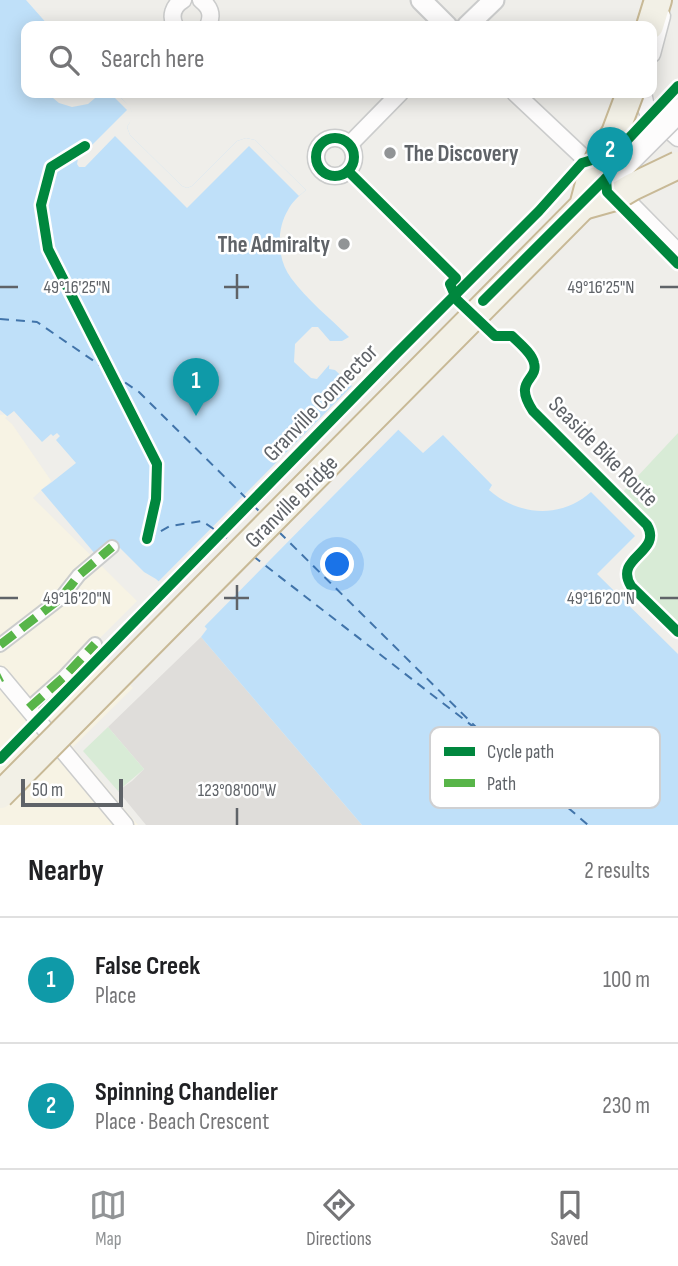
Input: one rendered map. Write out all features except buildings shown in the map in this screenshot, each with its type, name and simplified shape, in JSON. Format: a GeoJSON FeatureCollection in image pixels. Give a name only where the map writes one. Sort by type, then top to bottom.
{"type":"FeatureCollection","features":[{"type":"Feature","properties":{"kind":"highway"},"geometry":{"type":"LineString","coordinates":[[652,21],[658,0]]}},
{"type":"Feature","properties":{"kind":"highway","name":"Granville Bridge"},"geometry":{"type":"LineString","coordinates":[[583,206],[591,176],[615,132],[628,98]]}},
{"type":"Feature","properties":{"kind":"highway","name":"Granville Bridge"},"geometry":{"type":"LineString","coordinates":[[0,795],[583,206],[615,197],[678,165]]}},
{"type":"Feature","properties":{"kind":"main road","name":"Granville Bridge"},"geometry":{"type":"LineString","coordinates":[[583,206],[669,117]]}},
{"type":"Feature","properties":{"kind":"street"},"geometry":{"type":"LineString","coordinates":[[173,21],[175,7],[183,0]]}},
{"type":"Feature","properties":{"kind":"street"},"geometry":{"type":"LineString","coordinates":[[421,0],[442,21]]}},
{"type":"Feature","properties":{"kind":"street"},"geometry":{"type":"LineString","coordinates":[[472,21],[494,0]]}},
{"type":"Feature","properties":{"kind":"street"},"geometry":{"type":"LineString","coordinates":[[657,35],[666,0]]}},
{"type":"Feature","properties":{"kind":"street"},"geometry":{"type":"LineString","coordinates":[[206,1],[210,21]]}},
{"type":"Feature","properties":{"kind":"street"},"geometry":{"type":"LineString","coordinates":[[350,144],[395,98]]}},
{"type":"Feature","properties":{"kind":"street"},"geometry":{"type":"LineString","coordinates":[[520,98],[606,178],[678,251]]}},
{"type":"Feature","properties":{"kind":"street"},"geometry":{"type":"LineString","coordinates":[[644,98],[647,111],[669,117]]}},
{"type":"Feature","properties":{"kind":"street"},"geometry":{"type":"LineString","coordinates":[[483,301],[678,105]]}},
{"type":"Feature","properties":{"kind":"street"},"geometry":{"type":"LineString","coordinates":[[669,117],[678,138]]}},
{"type":"Feature","properties":{"kind":"street"},"geometry":{"type":"LineString","coordinates":[[0,645],[61,598],[79,575],[112,547]]}},
{"type":"Feature","properties":{"kind":"street"},"geometry":{"type":"LineString","coordinates":[[29,708],[64,677],[95,644]]}},
{"type":"Feature","properties":{"kind":"street"},"geometry":{"type":"LineString","coordinates":[[1,677],[125,825]]}},
{"type":"Feature","properties":{"kind":"shaded area"},"geometry":{"type":"Polygon","coordinates":[[[15,413],[60,473],[33,498],[137,601],[92,646],[133,688],[73,747],[138,825],[0,825],[0,415],[15,413]]]}},
{"type":"Feature","properties":{"kind":"shaded area"},"geometry":{"type":"Polygon","coordinates":[[[201,637],[362,825],[146,825],[118,791],[144,769],[108,727],[201,637]]]}},
{"type":"Feature","properties":{"kind":"green space"},"geometry":{"type":"Polygon","coordinates":[[[678,433],[678,625],[635,582],[632,574],[655,547],[658,534],[652,522],[623,492],[678,433]]]}},
{"type":"Feature","properties":{"kind":"green space"},"geometry":{"type":"Polygon","coordinates":[[[108,727],[144,769],[118,791],[83,751],[108,727]]]}},
{"type":"Feature","properties":{"kind":"water"},"geometry":{"type":"Polygon","coordinates":[[[0,0],[26,0],[45,21],[21,21],[21,98],[53,98],[72,107],[88,104],[95,98],[120,98],[130,108],[132,116],[127,127],[130,135],[187,188],[237,141],[246,138],[255,140],[306,190],[292,204],[284,218],[280,235],[281,253],[286,270],[297,286],[349,337],[342,341],[331,341],[329,369],[335,370],[423,453],[443,435],[492,485],[489,490],[500,499],[526,509],[540,511],[566,507],[591,492],[635,536],[597,574],[678,654],[678,825],[362,825],[201,637],[207,629],[187,607],[156,579],[144,572],[113,541],[96,555],[41,490],[52,482],[52,474],[14,422],[0,410],[0,0]]]}},
{"type":"Feature","properties":{"kind":"pier"},"geometry":{"type":"Polygon","coordinates":[[[115,98],[121,98],[130,106],[132,119],[127,127],[130,135],[182,186],[192,186],[237,141],[246,138],[255,140],[306,190],[299,196],[249,146],[187,208],[115,136],[85,167],[79,167],[78,159],[127,110],[115,98]]]}},
{"type":"Feature","properties":{"kind":"pier"},"geometry":{"type":"Polygon","coordinates":[[[312,327],[318,327],[330,341],[342,341],[342,344],[334,344],[333,365],[329,365],[317,379],[311,378],[294,362],[295,344],[312,327]]]}},
{"type":"Feature","properties":{"kind":"pier"},"geometry":{"type":"Polygon","coordinates":[[[354,384],[401,427],[202,629],[185,609],[156,584],[354,384]]]}},
{"type":"Feature","properties":{"kind":"pier"},"geometry":{"type":"Polygon","coordinates":[[[14,411],[42,442],[51,434],[53,436],[57,433],[60,436],[56,440],[76,463],[52,482],[5,418],[14,411]]]}},
{"type":"Feature","properties":{"kind":"ferry route"},"geometry":{"type":"LineString","coordinates":[[85,146],[51,167],[41,205],[48,249],[109,369]]}},
{"type":"Feature","properties":{"kind":"ferry route"},"geometry":{"type":"LineString","coordinates":[[0,319],[37,322],[139,392],[261,513]]}},
{"type":"Feature","properties":{"kind":"ferry route"},"geometry":{"type":"LineString","coordinates":[[111,374],[157,464],[156,499],[147,539]]}},
{"type":"Feature","properties":{"kind":"ferry route"},"geometry":{"type":"LineString","coordinates":[[147,539],[170,526],[202,521],[234,543]]}},
{"type":"Feature","properties":{"kind":"ferry route"},"geometry":{"type":"LineString","coordinates":[[279,532],[476,727]]}},
{"type":"Feature","properties":{"kind":"ferry route"},"geometry":{"type":"LineString","coordinates":[[253,556],[474,727]]}},
{"type":"Feature","properties":{"kind":"ferry route"},"geometry":{"type":"LineString","coordinates":[[568,808],[588,825]]}},
{"type":"Feature","properties":{"kind":"marked path"},"geometry":{"type":"LineString","coordinates":[[0,645],[61,598],[79,575],[112,547]]}},
{"type":"Feature","properties":{"kind":"marked path"},"geometry":{"type":"LineString","coordinates":[[29,708],[64,677],[95,644]]}},
{"type":"Feature","properties":{"kind":"cycle path","name":"Granville Connector"},"geometry":{"type":"LineString","coordinates":[[0,759],[539,211],[582,163],[615,153],[678,86]]}},
{"type":"Feature","properties":{"kind":"cycle path"},"geometry":{"type":"LineString","coordinates":[[335,138],[349,143],[354,157],[349,171],[335,176],[321,171],[316,157],[321,143],[335,138]]}},
{"type":"Feature","properties":{"kind":"cycle path"},"geometry":{"type":"LineString","coordinates":[[85,146],[51,167],[41,205],[48,249],[157,464],[156,499],[147,539]]}},
{"type":"Feature","properties":{"kind":"cycle path","name":"Seaside Bike Route"},"geometry":{"type":"LineString","coordinates":[[348,171],[456,278],[450,284],[457,300],[495,336],[512,336],[531,356],[535,369],[525,386],[527,400],[533,411],[647,525],[649,542],[632,561],[627,576],[631,586],[678,632]]}},
{"type":"Feature","properties":{"kind":"cycle path"},"geometry":{"type":"LineString","coordinates":[[606,178],[607,192],[678,264]]}},
{"type":"Feature","properties":{"kind":"cycle path"},"geometry":{"type":"LineString","coordinates":[[483,301],[606,178]]}},
{"type":"Feature","properties":{"kind":"place","name":"The Discovery"},"geometry":{"type":"Point","coordinates":[390,153]}},
{"type":"Feature","properties":{"kind":"place","name":"Spinning Chandelier"},"geometry":{"type":"Point","coordinates":[610,185]}},
{"type":"Feature","properties":{"kind":"place","name":"The Admiralty"},"geometry":{"type":"Point","coordinates":[344,244]}},
{"type":"Feature","properties":{"kind":"place","name":"False Creek"},"geometry":{"type":"Point","coordinates":[196,416]}}]}
